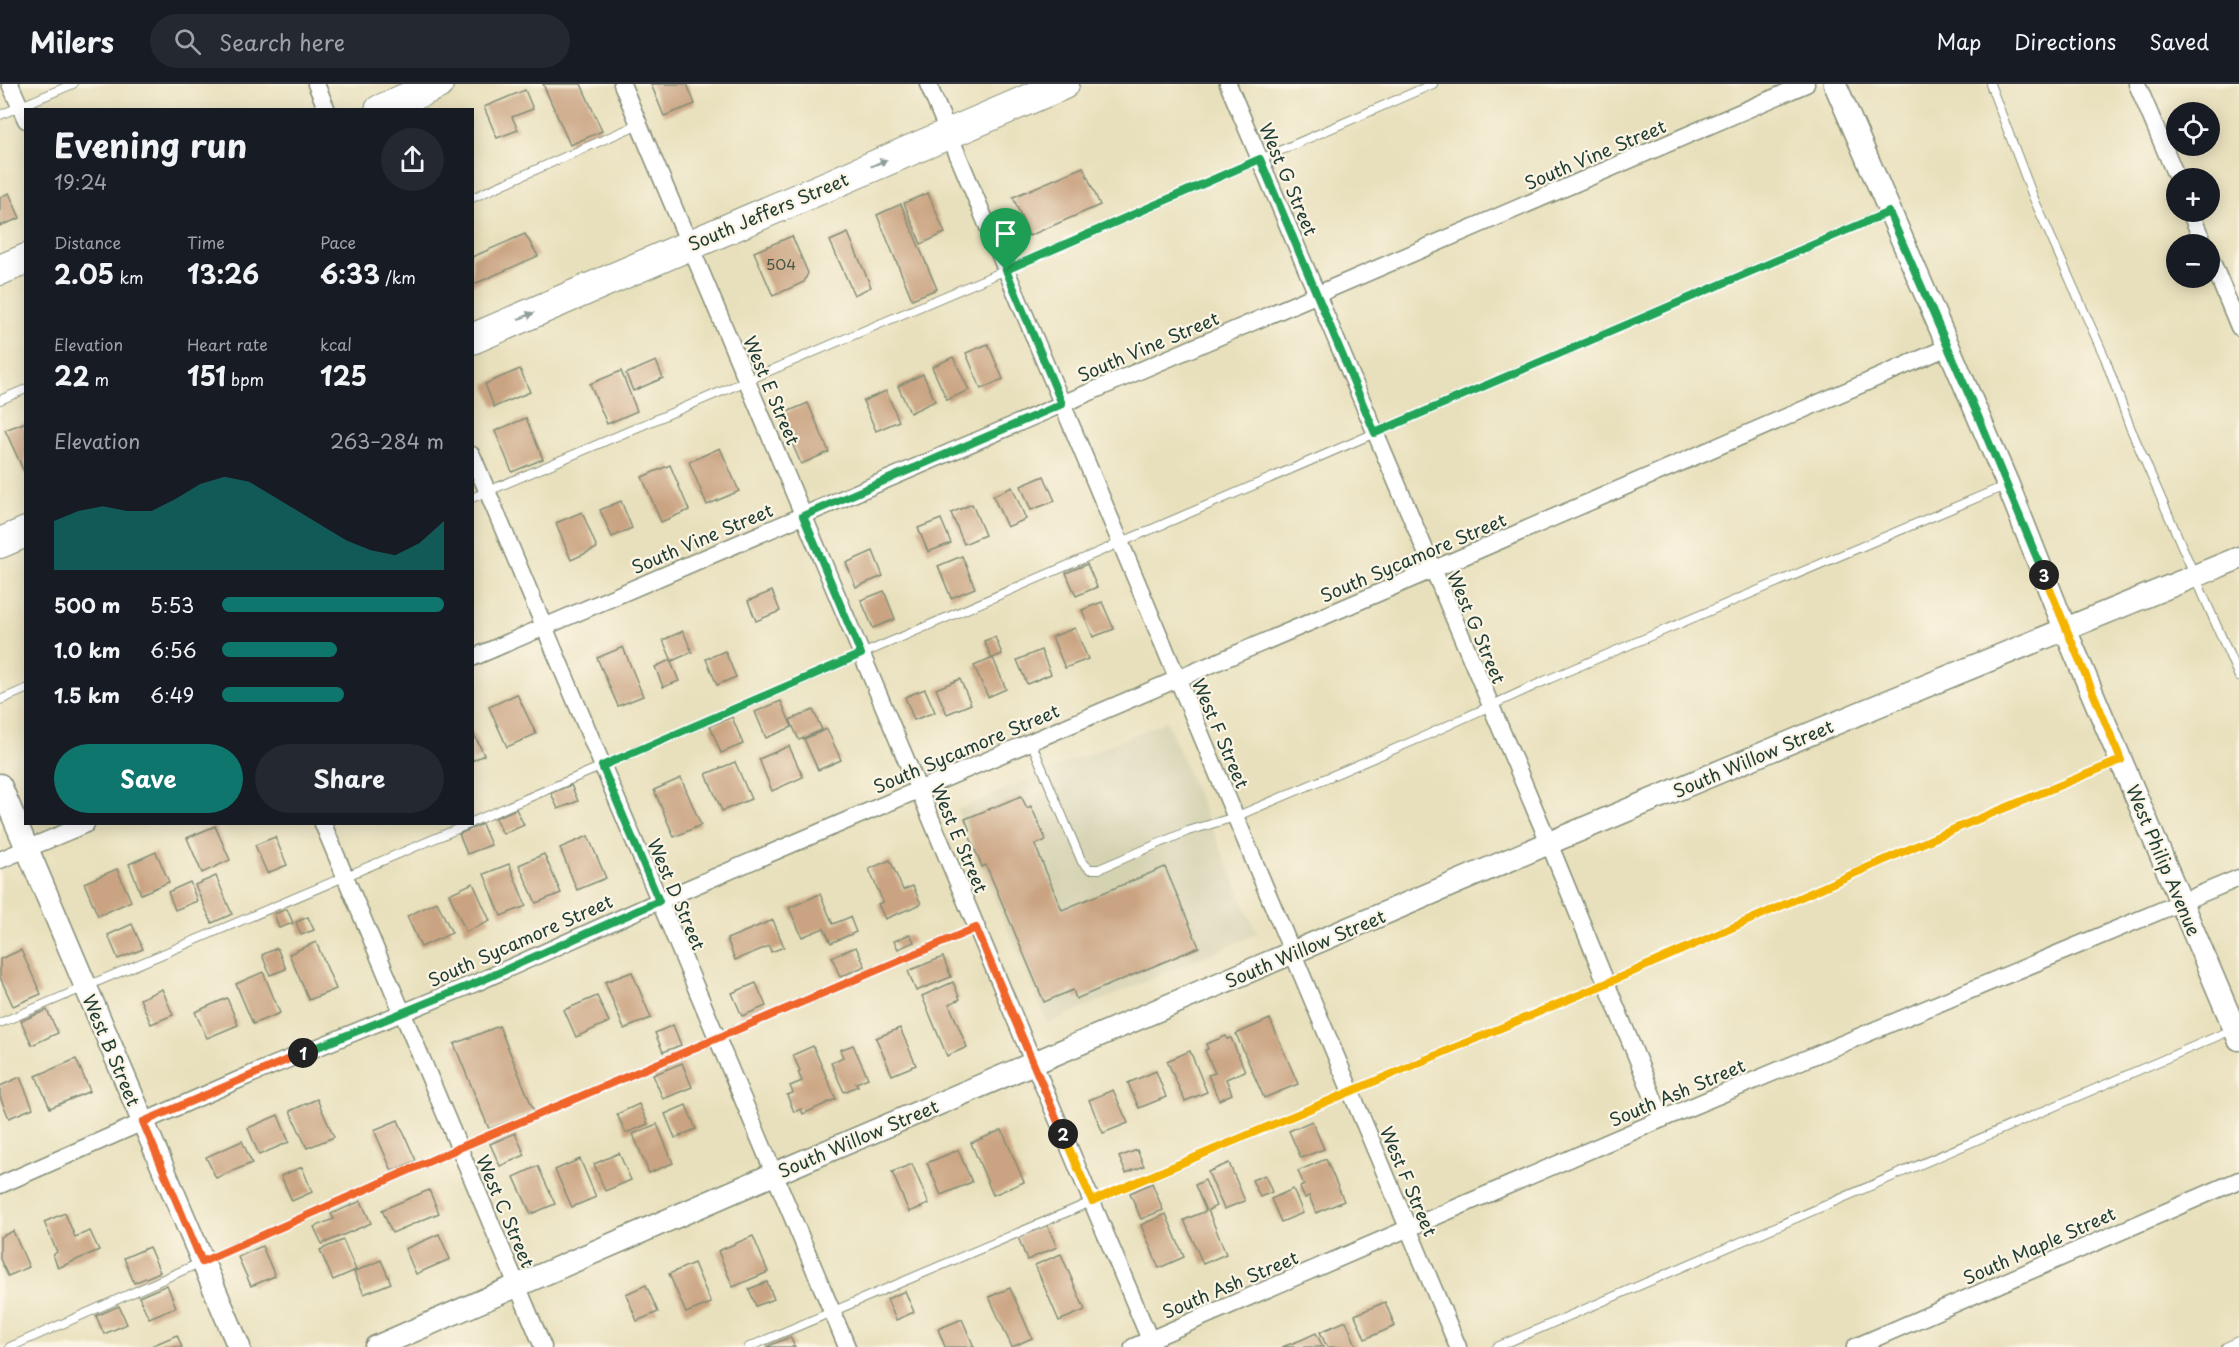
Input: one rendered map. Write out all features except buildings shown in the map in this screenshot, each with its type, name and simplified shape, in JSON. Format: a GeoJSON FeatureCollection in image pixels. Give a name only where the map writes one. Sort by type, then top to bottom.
{"type":"FeatureCollection","features":[{"type":"Feature","properties":{"kind":"highway"},"geometry":{"type":"LineString","coordinates":[[384,108],[438,84]]}},
{"type":"Feature","properties":{"kind":"highway","name":"South Jeffers Street"},"geometry":{"type":"LineString","coordinates":[[474,338],[1064,84]]}},
{"type":"Feature","properties":{"kind":"highway"},"geometry":{"type":"LineString","coordinates":[[0,270],[24,260]]}},
{"type":"Feature","properties":{"kind":"highway"},"geometry":{"type":"LineString","coordinates":[[0,543],[24,533]]}},
{"type":"Feature","properties":{"kind":"main road","name":"West Philip Avenue"},"geometry":{"type":"LineString","coordinates":[[1835,84],[2007,485],[2237,1034]]}},
{"type":"Feature","properties":{"kind":"main road","name":"South Willow Street"},"geometry":{"type":"LineString","coordinates":[[376,1347],[774,1174],[1549,843],[2239,558]]}},
{"type":"Feature","properties":{"kind":"main road","name":"West B Street"},"geometry":{"type":"LineString","coordinates":[[0,785],[239,1347]]}},
{"type":"Feature","properties":{"kind":"street"},"geometry":{"type":"LineString","coordinates":[[10,84],[23,114]]}},
{"type":"Feature","properties":{"kind":"street"},"geometry":{"type":"LineString","coordinates":[[316,84],[326,108]]}},
{"type":"Feature","properties":{"kind":"street","name":"West E Street"},"geometry":{"type":"LineString","coordinates":[[622,84],[1151,1343]]}},
{"type":"Feature","properties":{"kind":"street","name":"West F Street"},"geometry":{"type":"LineString","coordinates":[[928,84],[1458,1347]]}},
{"type":"Feature","properties":{"kind":"street","name":"West G Street"},"geometry":{"type":"LineString","coordinates":[[1228,84],[1489,706],[1549,843],[1662,1119]]}},
{"type":"Feature","properties":{"kind":"street","name":"South Vine Street"},"geometry":{"type":"LineString","coordinates":[[474,657],[1806,84]]}},
{"type":"Feature","properties":{"kind":"street"},"geometry":{"type":"LineString","coordinates":[[2137,84],[2173,168]]}},
{"type":"Feature","properties":{"kind":"street"},"geometry":{"type":"LineString","coordinates":[[2220,281],[2239,327]]}},
{"type":"Feature","properties":{"kind":"street","name":"South Sycamore Street"},"geometry":{"type":"LineString","coordinates":[[0,1185],[252,1074],[478,982],[659,901],[1948,347]]}},
{"type":"Feature","properties":{"kind":"street","name":"West D Street"},"geometry":{"type":"LineString","coordinates":[[474,465],[480,495],[544,627],[847,1347]]}},
{"type":"Feature","properties":{"kind":"street"},"geometry":{"type":"LineString","coordinates":[[0,860],[84,825]]}},
{"type":"Feature","properties":{"kind":"street","name":"West C Street"},"geometry":{"type":"LineString","coordinates":[[323,825],[543,1347]]}},
{"type":"Feature","properties":{"kind":"street","name":"South Ash Street"},"geometry":{"type":"LineString","coordinates":[[1133,1347],[1151,1343],[1408,1228],[1662,1119],[2239,878]]}},
{"type":"Feature","properties":{"kind":"street","name":"South Maple Street"},"geometry":{"type":"LineString","coordinates":[[1854,1347],[2239,1180]]}},
{"type":"Feature","properties":{"kind":"lane"},"geometry":{"type":"LineString","coordinates":[[33,108],[73,84]]}},
{"type":"Feature","properties":{"kind":"lane"},"geometry":{"type":"LineString","coordinates":[[480,495],[1433,84]]}},
{"type":"Feature","properties":{"kind":"lane"},"geometry":{"type":"LineString","coordinates":[[1990,84],[2034,199],[2105,358],[2130,427],[2239,677]]}},
{"type":"Feature","properties":{"kind":"lane"},"geometry":{"type":"LineString","coordinates":[[0,116],[23,114]]}},
{"type":"Feature","properties":{"kind":"lane"},"geometry":{"type":"LineString","coordinates":[[474,197],[639,124]]}},
{"type":"Feature","properties":{"kind":"lane"},"geometry":{"type":"LineString","coordinates":[[474,822],[1889,212]]}},
{"type":"Feature","properties":{"kind":"lane"},"geometry":{"type":"LineString","coordinates":[[0,400],[24,390]]}},
{"type":"Feature","properties":{"kind":"lane"},"geometry":{"type":"LineString","coordinates":[[1031,741],[1082,862],[1090,869],[1099,868],[1188,831],[1235,817],[1560,674],[2007,485]]}},
{"type":"Feature","properties":{"kind":"lane"},"geometry":{"type":"LineString","coordinates":[[0,700],[24,690]]}},
{"type":"Feature","properties":{"kind":"lane"},"geometry":{"type":"LineString","coordinates":[[749,1347],[1605,984],[1959,827],[2121,760]]}},
{"type":"Feature","properties":{"kind":"lane"},"geometry":{"type":"LineString","coordinates":[[0,1023],[466,825]]}},
{"type":"Feature","properties":{"kind":"lane"},"geometry":{"type":"LineString","coordinates":[[10,1347],[459,1148],[976,928]]}},
{"type":"Feature","properties":{"kind":"lane"},"geometry":{"type":"LineString","coordinates":[[1497,1347],[2237,1034]]}},
{"type":"Feature","properties":{"kind":"lane"},"geometry":{"type":"LineString","coordinates":[[2226,1347],[2239,1341]]}},
{"type":"Feature","properties":{"kind":"shaded area"},"geometry":{"type":"Polygon","coordinates":[[[1166,721],[1257,934],[1048,1023],[957,810],[1166,721]]]}},
{"type":"Feature","properties":{"kind":"route"},"geometry":{"type":"LineString","coordinates":[[1260,159],[1375,433],[1889,212],[2007,485],[2121,760],[1959,827],[1605,984],[1092,1201],[976,928],[459,1148],[202,1262],[143,1122],[252,1074],[478,982],[659,901],[602,766],[861,654],[803,516],[1062,404],[1006,270],[1260,159]]}}]}
